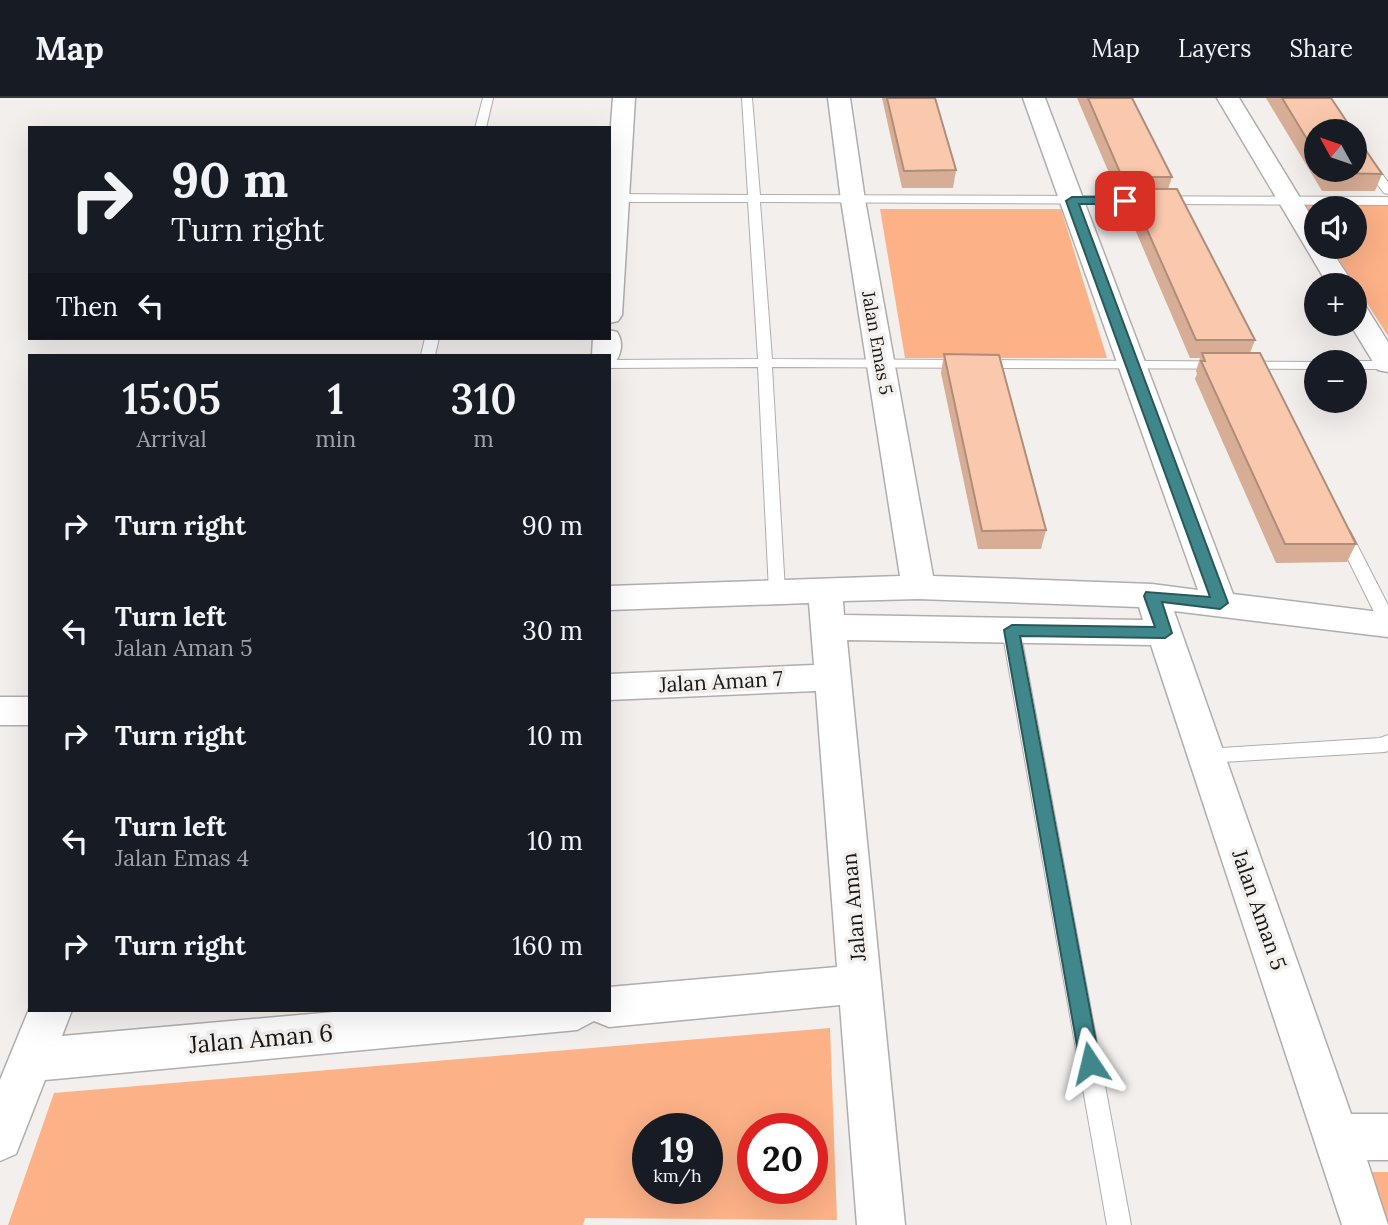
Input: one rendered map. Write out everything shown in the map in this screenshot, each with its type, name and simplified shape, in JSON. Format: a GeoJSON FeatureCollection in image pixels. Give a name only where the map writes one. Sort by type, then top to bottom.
{"type":"FeatureCollection","features":[{"type":"Feature","properties":{"kind":"street"},"geometry":{"type":"LineString","coordinates":[[611,285],[624,98]]}},
{"type":"Feature","properties":{"kind":"street","name":"Jalan Emas 5"},"geometry":{"type":"LineString","coordinates":[[839,98],[853,200],[918,587]]}},
{"type":"Feature","properties":{"kind":"street"},"geometry":{"type":"LineString","coordinates":[[1034,98],[1220,603]]}},
{"type":"Feature","properties":{"kind":"street"},"geometry":{"type":"LineString","coordinates":[[1228,98],[1304,224]]}},
{"type":"Feature","properties":{"kind":"street"},"geometry":{"type":"LineString","coordinates":[[1367,329],[1388,364]]}},
{"type":"Feature","properties":{"kind":"street"},"geometry":{"type":"LineString","coordinates":[[827,608],[918,587],[1158,614]]}},
{"type":"Feature","properties":{"kind":"street"},"geometry":{"type":"LineString","coordinates":[[611,598],[776,591],[827,608],[1012,630],[1158,614],[1220,603],[1388,623]]}},
{"type":"Feature","properties":{"kind":"street","name":"Jalan Aman"},"geometry":{"type":"LineString","coordinates":[[827,608],[881,1225]]}},
{"type":"Feature","properties":{"kind":"street","name":"Jalan Aman 5"},"geometry":{"type":"LineString","coordinates":[[1158,614],[1366,1225]]}},
{"type":"Feature","properties":{"kind":"street","name":"Jalan Aman 7"},"geometry":{"type":"LineString","coordinates":[[611,687],[834,677]]}},
{"type":"Feature","properties":{"kind":"street"},"geometry":{"type":"LineString","coordinates":[[0,711],[28,711]]}},
{"type":"Feature","properties":{"kind":"street"},"geometry":{"type":"LineString","coordinates":[[611,1007],[861,984]]}},
{"type":"Feature","properties":{"kind":"street"},"geometry":{"type":"LineString","coordinates":[[0,1138],[49,1012]]}},
{"type":"Feature","properties":{"kind":"street","name":"Jalan Aman 6"},"geometry":{"type":"LineString","coordinates":[[29,1060],[242,1025],[532,1012]]}},
{"type":"Feature","properties":{"kind":"street"},"geometry":{"type":"LineString","coordinates":[[1336,1137],[1388,1137]]}},
{"type":"Feature","properties":{"kind":"lane"},"geometry":{"type":"LineString","coordinates":[[481,126],[488,98]]}},
{"type":"Feature","properties":{"kind":"lane"},"geometry":{"type":"LineString","coordinates":[[747,98],[765,361],[776,591]]}},
{"type":"Feature","properties":{"kind":"lane"},"geometry":{"type":"LineString","coordinates":[[1367,162],[1388,190]]}},
{"type":"Feature","properties":{"kind":"lane"},"geometry":{"type":"LineString","coordinates":[[617,198],[1388,201]]}},
{"type":"Feature","properties":{"kind":"lane"},"geometry":{"type":"LineString","coordinates":[[611,364],[765,361],[1133,367],[1304,365]]}},
{"type":"Feature","properties":{"kind":"lane"},"geometry":{"type":"LineString","coordinates":[[1367,365],[1388,364]]}},
{"type":"Feature","properties":{"kind":"lane"},"geometry":{"type":"LineString","coordinates":[[1333,512],[1388,623]]}},
{"type":"Feature","properties":{"kind":"lane"},"geometry":{"type":"LineString","coordinates":[[1012,630],[1119,1225]]}},
{"type":"Feature","properties":{"kind":"lane"},"geometry":{"type":"LineString","coordinates":[[1206,755],[1385,745],[1388,742]]}},
{"type":"Feature","properties":{"kind":"shaded area"},"geometry":{"type":"Polygon","coordinates":[[[1367,203],[1388,203],[1388,336],[1367,303],[1367,273],[1348,273],[1339,259],[1367,259],[1367,203]]]}},
{"type":"Feature","properties":{"kind":"shaded area"},"geometry":{"type":"Polygon","coordinates":[[[880,209],[1061,209],[1107,358],[905,358],[880,209]]]}},
{"type":"Feature","properties":{"kind":"shaded area"},"geometry":{"type":"Polygon","coordinates":[[[830,1028],[837,1220],[585,1218],[583,1225],[8,1225],[54,1093],[830,1028]]]}},
{"type":"Feature","properties":{"kind":"shaded area"},"geometry":{"type":"Polygon","coordinates":[[[1367,1172],[1388,1172],[1388,1225],[1367,1172]]]}},
{"type":"Feature","properties":{"kind":"building"},"geometry":{"type":"Polygon","coordinates":[[[887,98],[935,98],[956,170],[904,171],[887,98]]]}},
{"type":"Feature","properties":{"kind":"building"},"geometry":{"type":"Polygon","coordinates":[[[1088,98],[1132,98],[1172,177],[1122,177],[1088,98]]]}},
{"type":"Feature","properties":{"kind":"building"},"geometry":{"type":"Polygon","coordinates":[[[1282,98],[1331,98],[1345,119],[1304,119],[1304,134],[1282,98]]]}},
{"type":"Feature","properties":{"kind":"building"},"geometry":{"type":"Polygon","coordinates":[[[1367,152],[1382,174],[1367,174],[1367,152]]]}},
{"type":"Feature","properties":{"kind":"building"},"geometry":{"type":"Polygon","coordinates":[[[1129,189],[1177,189],[1255,340],[1196,340],[1129,189]]]}},
{"type":"Feature","properties":{"kind":"building"},"geometry":{"type":"Polygon","coordinates":[[[1202,353],[1260,353],[1356,544],[1285,544],[1201,361],[1205,361],[1202,353]]]}},
{"type":"Feature","properties":{"kind":"building"},"geometry":{"type":"Polygon","coordinates":[[[944,354],[999,355],[1046,530],[982,531],[944,354]]]}},
{"type":"Feature","properties":{"kind":"route"},"geometry":{"type":"LineString","coordinates":[[1090,1063],[1012,630],[1165,633],[1152,596],[1220,603],[1072,201],[1125,201]]}}]}
